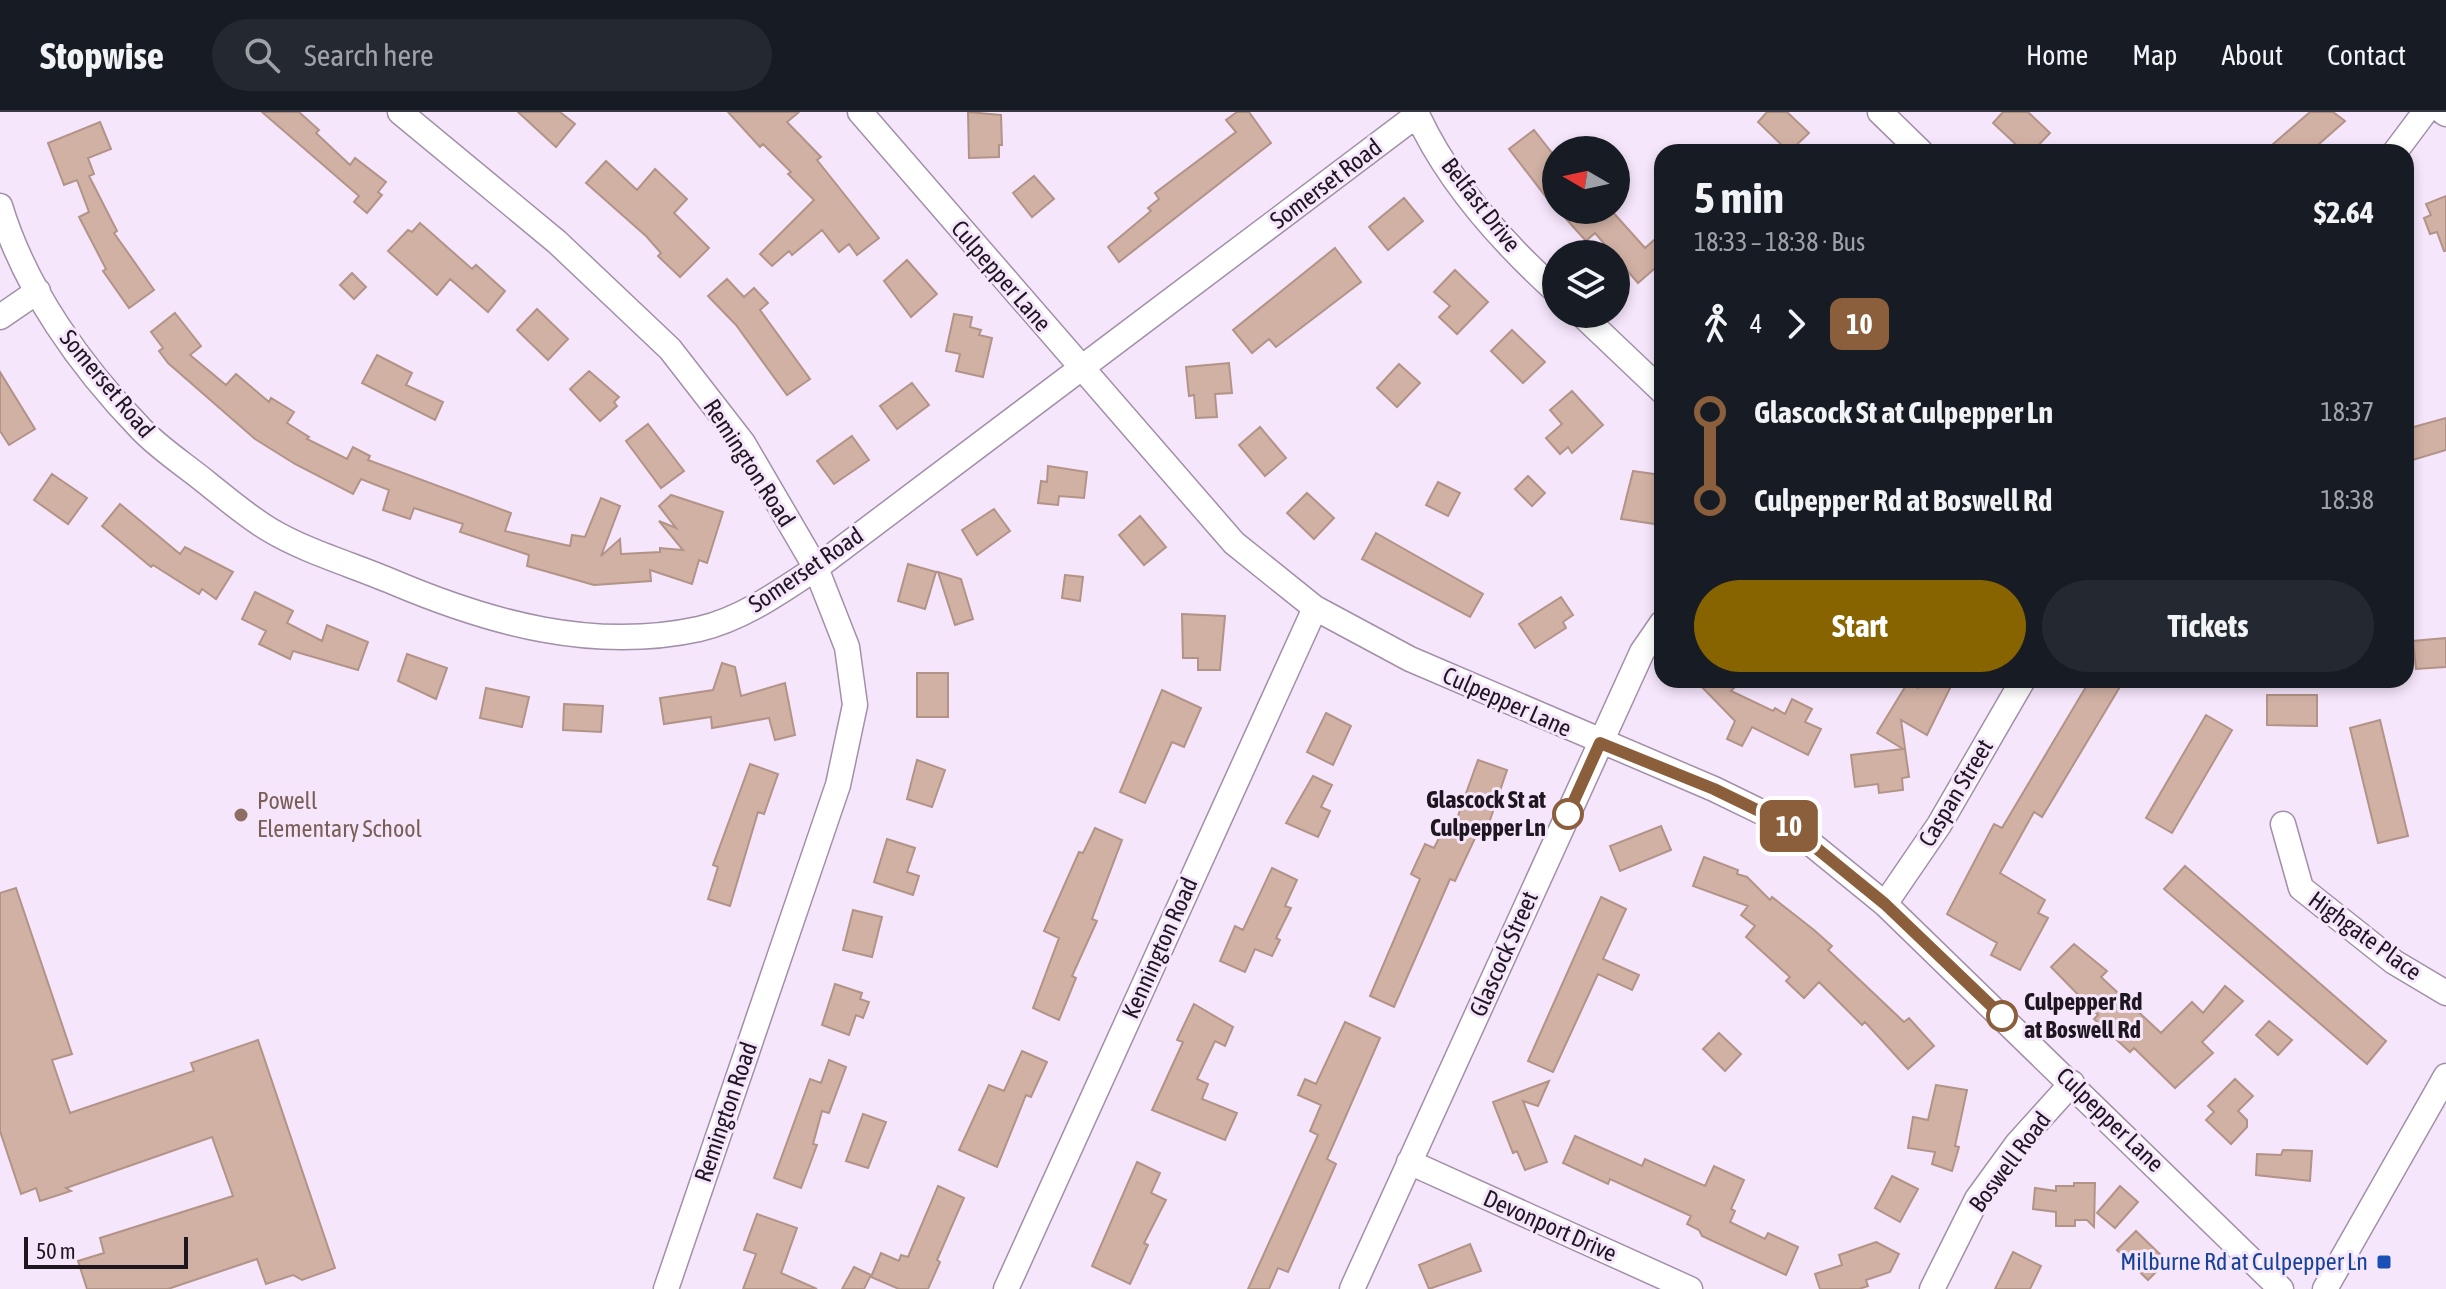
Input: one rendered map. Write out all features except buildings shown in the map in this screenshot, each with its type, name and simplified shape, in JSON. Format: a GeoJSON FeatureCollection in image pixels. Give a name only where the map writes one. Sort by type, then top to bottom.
{"type":"FeatureCollection","features":[{"type":"Feature","properties":{"kind":"street","name":"Remington Road"},"geometry":{"type":"LineString","coordinates":[[400,112],[557,242],[670,349],[743,443],[816,568],[847,647],[855,705],[841,771],[666,1289]]}},
{"type":"Feature","properties":{"kind":"street"},"geometry":{"type":"LineString","coordinates":[[1880,112],[1913,144]]}},
{"type":"Feature","properties":{"kind":"street"},"geometry":{"type":"LineString","coordinates":[[2401,144],[2425,112]]}},
{"type":"Feature","properties":{"kind":"street","name":"Somerset Road"},"geometry":{"type":"LineString","coordinates":[[0,206],[38,291],[63,335],[143,431],[271,531],[421,594],[524,627],[582,637],[650,637],[701,628],[755,608],[816,568],[1417,114]]}},
{"type":"Feature","properties":{"kind":"street","name":"Belfast Drive"},"geometry":{"type":"LineString","coordinates":[[1417,114],[1455,178],[1499,232],[1542,277]]}},
{"type":"Feature","properties":{"kind":"street","name":"Culpepper Lane"},"geometry":{"type":"LineString","coordinates":[[867,115],[1081,369],[1234,543],[1315,608],[1410,659],[1600,743],[1714,789],[1788,825],[1885,904],[2281,1289]]}},
{"type":"Feature","properties":{"kind":"street"},"geometry":{"type":"LineString","coordinates":[[0,317],[38,291]]}},
{"type":"Feature","properties":{"kind":"street"},"geometry":{"type":"LineString","coordinates":[[1596,328],[1654,383]]}},
{"type":"Feature","properties":{"kind":"street","name":"Kennington Road"},"geometry":{"type":"LineString","coordinates":[[1006,1289],[1315,608]]}},
{"type":"Feature","properties":{"kind":"street","name":"Glascock Street"},"geometry":{"type":"LineString","coordinates":[[1352,1289],[1600,743],[1642,652],[1654,635]]}},
{"type":"Feature","properties":{"kind":"street","name":"Caspan Street"},"geometry":{"type":"LineString","coordinates":[[1885,904],[1939,825],[2018,688]]}},
{"type":"Feature","properties":{"kind":"street","name":"Highgate Place"},"geometry":{"type":"LineString","coordinates":[[2283,824],[2301,888],[2394,962],[2446,993]]}},
{"type":"Feature","properties":{"kind":"street"},"geometry":{"type":"LineString","coordinates":[[2325,1289],[2446,1076]]}},
{"type":"Feature","properties":{"kind":"street","name":"Boswell Road"},"geometry":{"type":"LineString","coordinates":[[1932,1289],[1977,1199],[2017,1144],[2072,1083]]}},
{"type":"Feature","properties":{"kind":"street","name":"Devonport Drive"},"geometry":{"type":"LineString","coordinates":[[1409,1162],[1690,1289]]}},
{"type":"Feature","properties":{"kind":"bus line","name":"10"},"geometry":{"type":"LineString","coordinates":[[1568,814],[1600,743],[1714,789],[1788,825],[1885,904],[2002,1016]]}},
{"type":"Feature","properties":{"kind":"place","name":"Glascock St at Culpepper Ln"},"geometry":{"type":"Point","coordinates":[1568,814]}},
{"type":"Feature","properties":{"kind":"place","name":"Powell Elementary School"},"geometry":{"type":"Point","coordinates":[241,815]}},
{"type":"Feature","properties":{"kind":"place","name":"Culpepper Rd at Boswell Rd"},"geometry":{"type":"Point","coordinates":[2002,1016]}},
{"type":"Feature","properties":{"kind":"place","name":"Milburne Rd at Culpepper Ln"},"geometry":{"type":"Point","coordinates":[2384,1262]}}]}
